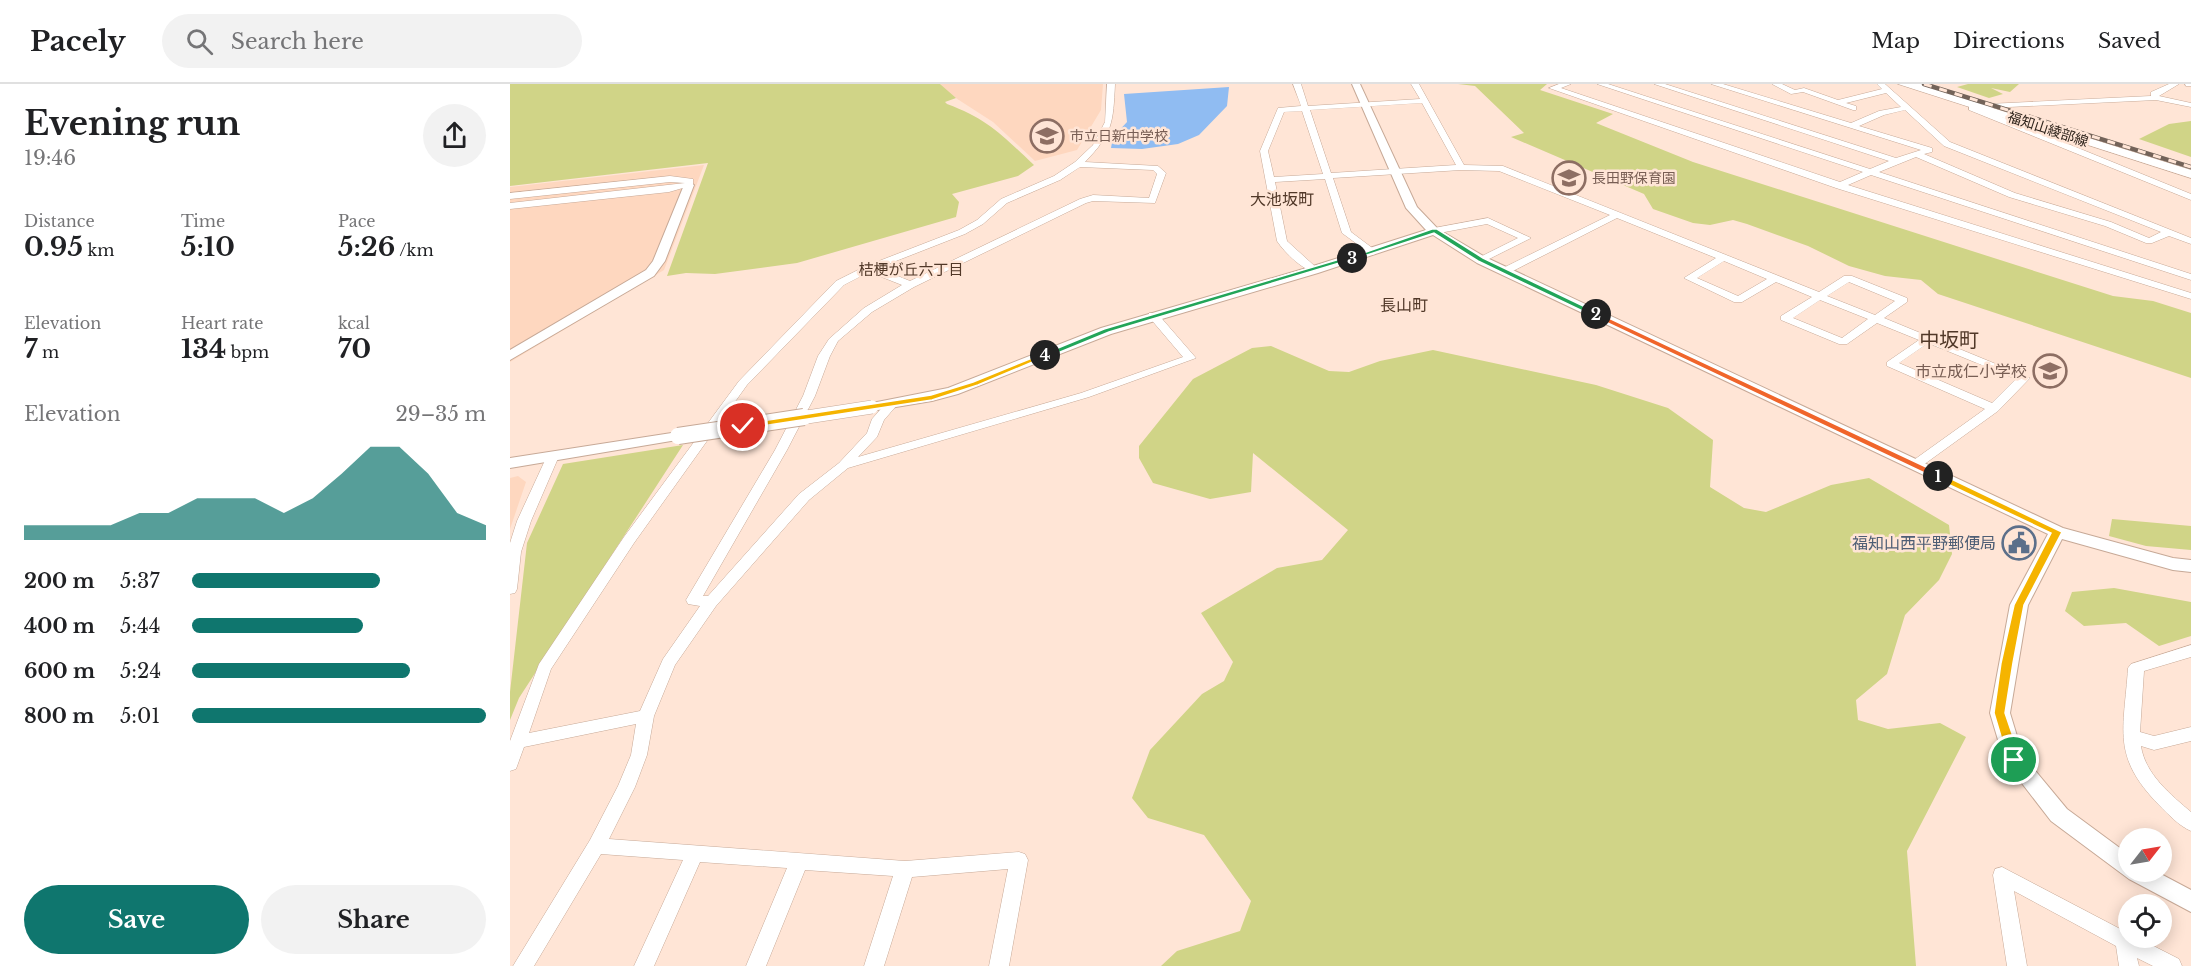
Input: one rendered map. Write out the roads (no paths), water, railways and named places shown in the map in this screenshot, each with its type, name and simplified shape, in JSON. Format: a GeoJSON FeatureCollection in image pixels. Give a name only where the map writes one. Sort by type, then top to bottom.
{"type":"FeatureCollection","features":[{"type":"Feature","properties":{"kind":"main road","name":"福知山綾部線"},"geometry":{"type":"LineString","coordinates":[[1904,84],[2191,174]]}},
{"type":"Feature","properties":{"kind":"street"},"geometry":{"type":"LineString","coordinates":[[510,764],[544,668],[629,540],[743,382],[840,283],[869,268],[962,232],[980,222],[1004,201],[1057,178],[1078,164],[1096,146],[1109,122],[1111,84]]}},
{"type":"Feature","properties":{"kind":"street"},"geometry":{"type":"LineString","coordinates":[[1298,84],[1347,233],[1372,252]]}},
{"type":"Feature","properties":{"kind":"street"},"geometry":{"type":"LineString","coordinates":[[1356,84],[1412,208],[1434,231],[1481,260],[2057,532],[2173,564],[2191,566]]}},
{"type":"Feature","properties":{"kind":"street"},"geometry":{"type":"LineString","coordinates":[[1415,84],[1461,167]]}},
{"type":"Feature","properties":{"kind":"street"},"geometry":{"type":"LineString","coordinates":[[1567,84],[1553,88],[1839,186],[2191,296]]}},
{"type":"Feature","properties":{"kind":"street"},"geometry":{"type":"LineString","coordinates":[[1601,84],[2191,276]]}},
{"type":"Feature","properties":{"kind":"street"},"geometry":{"type":"LineString","coordinates":[[1658,84],[1896,161]]}},
{"type":"Feature","properties":{"kind":"street"},"geometry":{"type":"LineString","coordinates":[[1776,84],[1794,92],[1804,90],[1853,108]]}},
{"type":"Feature","properties":{"kind":"street"},"geometry":{"type":"LineString","coordinates":[[1914,84],[1988,106],[2156,98],[2191,105]]}},
{"type":"Feature","properties":{"kind":"street"},"geometry":{"type":"LineString","coordinates":[[2156,98],[2154,94],[2175,84]]}},
{"type":"Feature","properties":{"kind":"street"},"geometry":{"type":"LineString","coordinates":[[1656,109],[1717,85],[1929,150]]}},
{"type":"Feature","properties":{"kind":"street"},"geometry":{"type":"LineString","coordinates":[[1839,102],[1885,87],[1905,108],[1952,146],[2191,241]]}},
{"type":"Feature","properties":{"kind":"street"},"geometry":{"type":"LineString","coordinates":[[1957,100],[1988,115],[2191,197]]}},
{"type":"Feature","properties":{"kind":"street"},"geometry":{"type":"LineString","coordinates":[[1314,270],[1282,241],[1269,180],[1264,151],[1281,110],[1424,101]]}},
{"type":"Feature","properties":{"kind":"street"},"geometry":{"type":"LineString","coordinates":[[1852,126],[1882,113],[1905,108]]}},
{"type":"Feature","properties":{"kind":"street"},"geometry":{"type":"LineString","coordinates":[[1741,137],[1806,112]]}},
{"type":"Feature","properties":{"kind":"street"},"geometry":{"type":"LineString","coordinates":[[1635,116],[1645,113]]}},
{"type":"Feature","properties":{"kind":"street"},"geometry":{"type":"LineString","coordinates":[[1720,145],[1731,141]]}},
{"type":"Feature","properties":{"kind":"street"},"geometry":{"type":"LineString","coordinates":[[1839,186],[1896,161],[1929,150],[1952,146]]}},
{"type":"Feature","properties":{"kind":"street"},"geometry":{"type":"LineString","coordinates":[[1916,154],[2012,195],[2108,224],[2149,241],[2169,232]]}},
{"type":"Feature","properties":{"kind":"street"},"geometry":{"type":"LineString","coordinates":[[711,602],[693,600],[781,450],[809,396],[824,356],[834,339],[868,310],[910,285],[1083,201],[1093,198],[1152,201],[1162,173],[1155,168],[1078,164]]}},
{"type":"Feature","properties":{"kind":"street"},"geometry":{"type":"LineString","coordinates":[[1269,180],[1482,166],[1514,172],[2024,378],[1994,408],[1915,465]]}},
{"type":"Feature","properties":{"kind":"street"},"geometry":{"type":"LineString","coordinates":[[510,196],[670,179],[690,181],[659,261],[650,273],[510,357]]}},
{"type":"Feature","properties":{"kind":"street"},"geometry":{"type":"LineString","coordinates":[[510,206],[689,185]]}},
{"type":"Feature","properties":{"kind":"street"},"geometry":{"type":"LineString","coordinates":[[1505,271],[1619,214]]}},
{"type":"Feature","properties":{"kind":"street"},"geometry":{"type":"LineString","coordinates":[[510,463],[932,397],[975,384],[1106,330],[1314,270],[1434,231],[1488,221],[1526,238],[1481,260]]}},
{"type":"Feature","properties":{"kind":"street"},"geometry":{"type":"LineString","coordinates":[[1724,257],[1689,278],[1738,300],[1776,278]]}},
{"type":"Feature","properties":{"kind":"street"},"geometry":{"type":"LineString","coordinates":[[869,268],[910,285]]}},
{"type":"Feature","properties":{"kind":"street"},"geometry":{"type":"LineString","coordinates":[[1848,278],[1903,300],[1843,342],[1785,318],[1819,296],[1848,278]]}},
{"type":"Feature","properties":{"kind":"street"},"geometry":{"type":"LineString","coordinates":[[843,466],[1084,395],[1190,358],[1153,315]]}},
{"type":"Feature","properties":{"kind":"street"},"geometry":{"type":"LineString","coordinates":[[1926,340],[1891,364],[1994,408]]}},
{"type":"Feature","properties":{"kind":"street"},"geometry":{"type":"LineString","coordinates":[[523,966],[596,846],[626,787],[639,755],[646,716],[668,663],[711,602],[804,497],[843,466],[873,434],[878,419],[891,405]]}},
{"type":"Feature","properties":{"kind":"street"},"geometry":{"type":"LineString","coordinates":[[510,589],[514,552],[524,521],[553,456]]}},
{"type":"Feature","properties":{"kind":"street"},"geometry":{"type":"LineString","coordinates":[[2057,532],[2019,605],[2000,713],[2014,760],[2059,815],[2118,859]]}},
{"type":"Feature","properties":{"kind":"street"},"geometry":{"type":"LineString","coordinates":[[2191,651],[2136,668],[2133,737],[2134,759],[2164,801],[2191,822]]}},
{"type":"Feature","properties":{"kind":"street"},"geometry":{"type":"LineString","coordinates":[[520,741],[646,716]]}},
{"type":"Feature","properties":{"kind":"street"},"geometry":{"type":"LineString","coordinates":[[2133,737],[2154,743],[2191,734]]}},
{"type":"Feature","properties":{"kind":"street"},"geometry":{"type":"LineString","coordinates":[[596,846],[905,869],[1019,860],[999,966]]}},
{"type":"Feature","properties":{"kind":"street"},"geometry":{"type":"LineString","coordinates":[[644,966],[695,853]]}},
{"type":"Feature","properties":{"kind":"street"},"geometry":{"type":"LineString","coordinates":[[756,966],[799,861]]}},
{"type":"Feature","properties":{"kind":"street"},"geometry":{"type":"LineString","coordinates":[[874,966],[905,869]]}},
{"type":"Feature","properties":{"kind":"street"},"geometry":{"type":"LineString","coordinates":[[2017,966],[2002,875],[2118,937]]}},
{"type":"Feature","properties":{"kind":"street"},"geometry":{"type":"LineString","coordinates":[[2156,882],[2191,902]]}},
{"type":"Feature","properties":{"kind":"street"},"geometry":{"type":"LineString","coordinates":[[2126,948],[2129,966]]}},
{"type":"Feature","properties":{"kind":"street"},"geometry":{"type":"LineString","coordinates":[[2138,948],[2172,966]]}},
{"type":"Feature","properties":{"kind":"water"},"geometry":{"type":"Polygon","coordinates":[[[1229,87],[1227,106],[1199,135],[1178,144],[1142,149],[1111,148],[1113,137],[1127,122],[1124,94],[1229,87]]]}},
{"type":"Feature","properties":{"kind":"railway"},"geometry":{"type":"LineString","coordinates":[[1924,84],[2191,167]]}},
{"type":"Feature","properties":{"kind":"place","name":"市立日新中学校"},"geometry":{"type":"Point","coordinates":[1047,136]}},
{"type":"Feature","properties":{"kind":"place","name":"長田野保育園"},"geometry":{"type":"Point","coordinates":[1569,178]}},
{"type":"Feature","properties":{"kind":"place","name":"市立成仁小学校"},"geometry":{"type":"Point","coordinates":[2050,371]}},
{"type":"Feature","properties":{"kind":"place","name":"福知山西平野郵便局"},"geometry":{"type":"Point","coordinates":[2019,543]}},
{"type":"Feature","properties":{"kind":"district","name":"大池坂町"},"geometry":{"type":"Point","coordinates":[1282,199]}},
{"type":"Feature","properties":{"kind":"district","name":"桔梗が丘六丁目"},"geometry":{"type":"Point","coordinates":[911,269]}},
{"type":"Feature","properties":{"kind":"district","name":"長山町"},"geometry":{"type":"Point","coordinates":[1404,305]}},
{"type":"Feature","properties":{"kind":"district","name":"中坂町"},"geometry":{"type":"Point","coordinates":[1949,340]}}]}
